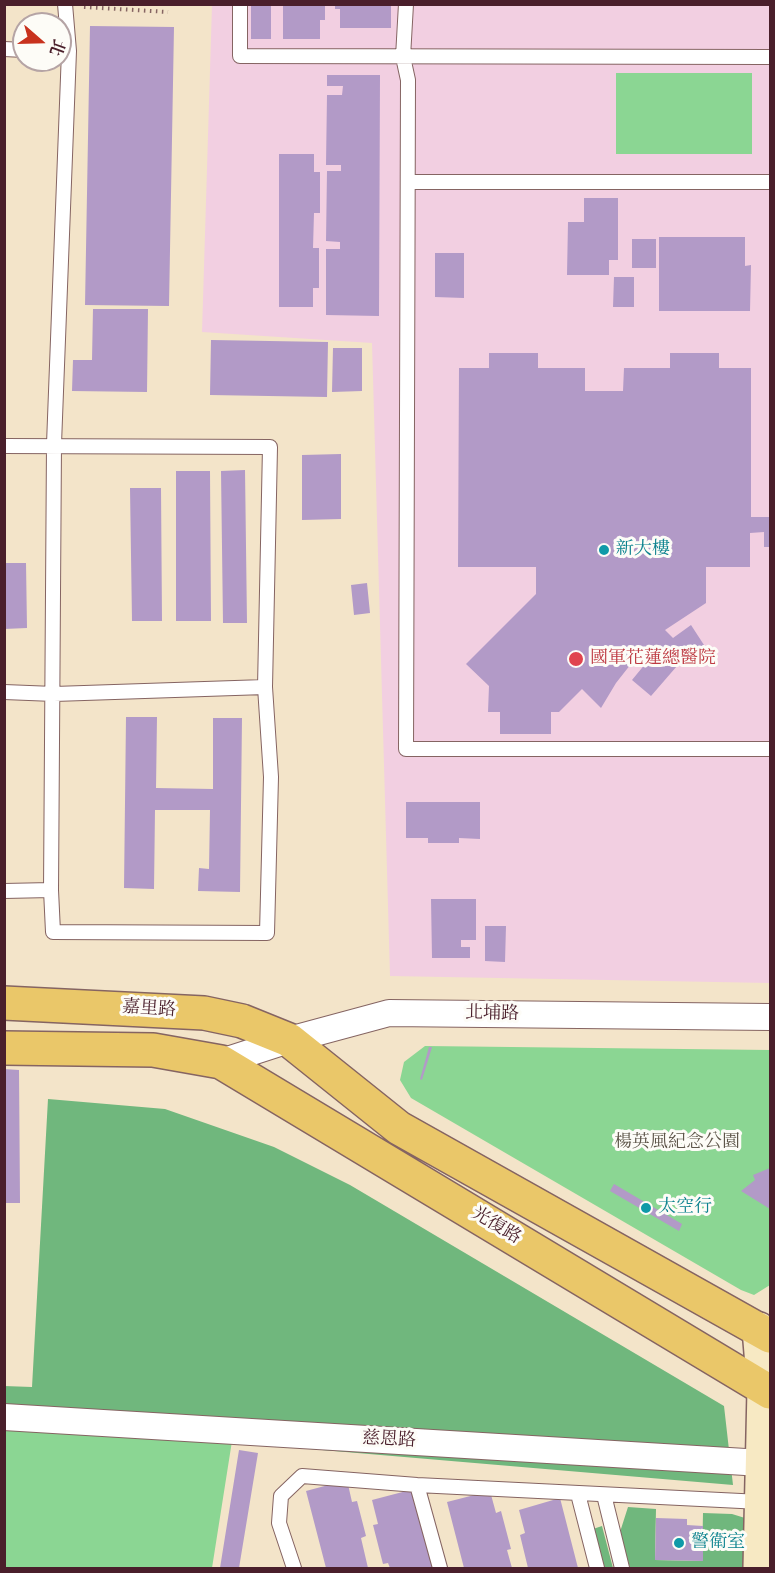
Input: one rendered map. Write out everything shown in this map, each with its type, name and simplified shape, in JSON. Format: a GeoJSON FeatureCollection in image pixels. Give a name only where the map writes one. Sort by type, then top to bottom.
{"type":"FeatureCollection","features":[{"type":"Feature","properties":{"kind":"main road","name":"嘉里路"},"geometry":{"type":"LineString","coordinates":[[4,1003],[204,1013],[242,1021],[289,1040]]}},
{"type":"Feature","properties":{"kind":"main road","name":"光復路"},"geometry":{"type":"LineString","coordinates":[[289,1040],[399,1128],[767,1329]]}},
{"type":"Feature","properties":{"kind":"main road"},"geometry":{"type":"LineString","coordinates":[[4,1048],[153,1050],[221,1062]]}},
{"type":"Feature","properties":{"kind":"main road","name":"光復路"},"geometry":{"type":"LineString","coordinates":[[221,1062],[767,1390]]}},
{"type":"Feature","properties":{"kind":"street","name":"北埔路"},"geometry":{"type":"LineString","coordinates":[[221,1062],[289,1040],[389,1013],[771,1017]]}},
{"type":"Feature","properties":{"kind":"street"},"geometry":{"type":"LineString","coordinates":[[760,1569],[761,1502],[766,1459],[767,1329]]}},
{"type":"Feature","properties":{"kind":"street","name":"慈恩路"},"geometry":{"type":"LineString","coordinates":[[4,1417],[766,1459]]}},
{"type":"Feature","properties":{"kind":"lane"},"geometry":{"type":"LineString","coordinates":[[240,4],[240,56],[771,57]]}},
{"type":"Feature","properties":{"kind":"lane"},"geometry":{"type":"LineString","coordinates":[[406,4],[403,57],[408,80],[406,748],[771,749]]}},
{"type":"Feature","properties":{"kind":"lane"},"geometry":{"type":"LineString","coordinates":[[4,446],[54,444],[270,447],[265,687],[271,777],[267,933],[52,932],[54,444],[64,72]]}},
{"type":"Feature","properties":{"kind":"lane"},"geometry":{"type":"LineString","coordinates":[[408,182],[771,182]]}},
{"type":"Feature","properties":{"kind":"lane"},"geometry":{"type":"LineString","coordinates":[[4,692],[54,694],[265,687]]}},
{"type":"Feature","properties":{"kind":"lane"},"geometry":{"type":"LineString","coordinates":[[4,891],[51,890]]}},
{"type":"Feature","properties":{"kind":"lane"},"geometry":{"type":"LineString","coordinates":[[294,1569],[279,1523],[281,1496],[302,1476],[417,1485],[761,1502]]}},
{"type":"Feature","properties":{"kind":"lane"},"geometry":{"type":"LineString","coordinates":[[417,1485],[440,1569]]}},
{"type":"Feature","properties":{"kind":"lane"},"geometry":{"type":"LineString","coordinates":[[578,1494],[597,1569]]}},
{"type":"Feature","properties":{"kind":"lane"},"geometry":{"type":"LineString","coordinates":[[604,1495],[622,1569]]}},
{"type":"Feature","properties":{"kind":"path"},"geometry":{"type":"LineString","coordinates":[[65,5],[168,12]]}},
{"type":"Feature","properties":{"kind":"shaded area","name":"國軍花蓮總醫院"},"geometry":{"type":"Polygon","coordinates":[[[212,5],[770,5],[770,983],[390,976],[372,343],[202,332],[212,5]]]}},
{"type":"Feature","properties":{"kind":"green space"},"geometry":{"type":"Polygon","coordinates":[[[616,73],[752,73],[752,154],[616,154],[616,73]]]}},
{"type":"Feature","properties":{"kind":"green space","name":"楊英風紀念公園"},"geometry":{"type":"Polygon","coordinates":[[[425,1046],[770,1050],[770,1285],[754,1295],[741,1290],[411,1098],[400,1080],[404,1062],[425,1046]]]}},
{"type":"Feature","properties":{"kind":"green space"},"geometry":{"type":"Polygon","coordinates":[[[48,1099],[165,1109],[274,1147],[350,1185],[724,1406],[733,1485],[5,1423],[4,1386],[32,1387],[48,1099]]]}},
{"type":"Feature","properties":{"kind":"green space"},"geometry":{"type":"Polygon","coordinates":[[[4,1423],[232,1441],[212,1568],[5,1568],[4,1423]]]}},
{"type":"Feature","properties":{"kind":"green space"},"geometry":{"type":"Polygon","coordinates":[[[628,1507],[656,1509],[655,1560],[702,1561],[703,1513],[732,1514],[745,1518],[745,1568],[630,1568],[620,1532],[628,1507]]]}},
{"type":"Feature","properties":{"kind":"green space"},"geometry":{"type":"Polygon","coordinates":[[[602,1526],[613,1568],[604,1568],[593,1529],[602,1526]]]}},
{"type":"Feature","properties":{"kind":"building"},"geometry":{"type":"Polygon","coordinates":[[[251,4],[271,4],[271,39],[251,39],[251,4]]]}},
{"type":"Feature","properties":{"kind":"building"},"geometry":{"type":"Polygon","coordinates":[[[283,4],[325,4],[325,20],[320,20],[320,39],[283,39],[283,4]]]}},
{"type":"Feature","properties":{"kind":"building"},"geometry":{"type":"Polygon","coordinates":[[[335,4],[391,4],[391,28],[340,28],[340,9],[335,9],[335,4]]]}},
{"type":"Feature","properties":{"kind":"building"},"geometry":{"type":"Polygon","coordinates":[[[90,26],[174,27],[169,306],[85,305],[90,26]]]}},
{"type":"Feature","properties":{"kind":"building"},"geometry":{"type":"Polygon","coordinates":[[[327,75],[380,75],[379,316],[326,315],[326,249],[340,249],[340,242],[326,241],[327,171],[341,171],[341,165],[326,165],[327,95],[342,95],[343,86],[327,86],[327,75]]]}},
{"type":"Feature","properties":{"kind":"building"},"geometry":{"type":"Polygon","coordinates":[[[279,154],[314,154],[314,172],[320,172],[320,213],[314,213],[313,248],[319,248],[319,288],[313,288],[313,307],[279,307],[279,154]]]}},
{"type":"Feature","properties":{"kind":"building"},"geometry":{"type":"Polygon","coordinates":[[[584,198],[618,198],[618,260],[609,260],[609,275],[567,275],[568,222],[584,222],[584,198]]]}},
{"type":"Feature","properties":{"kind":"building"},"geometry":{"type":"Polygon","coordinates":[[[659,237],[745,237],[745,266],[751,265],[750,311],[659,311],[659,237]]]}},
{"type":"Feature","properties":{"kind":"building"},"geometry":{"type":"Polygon","coordinates":[[[632,239],[656,239],[656,268],[632,268],[632,239]]]}},
{"type":"Feature","properties":{"kind":"building"},"geometry":{"type":"Polygon","coordinates":[[[435,253],[464,253],[464,298],[435,297],[435,253]]]}},
{"type":"Feature","properties":{"kind":"building"},"geometry":{"type":"Polygon","coordinates":[[[614,277],[634,277],[634,307],[613,307],[614,277]]]}},
{"type":"Feature","properties":{"kind":"building"},"geometry":{"type":"Polygon","coordinates":[[[93,309],[148,309],[147,392],[72,391],[73,360],[92,360],[93,309]]]}},
{"type":"Feature","properties":{"kind":"building"},"geometry":{"type":"Polygon","coordinates":[[[211,340],[328,342],[327,397],[210,395],[211,340]]]}},
{"type":"Feature","properties":{"kind":"building"},"geometry":{"type":"Polygon","coordinates":[[[333,348],[362,348],[362,391],[332,392],[333,348]]]}},
{"type":"Feature","properties":{"kind":"building","name":"新大樓"},"geometry":{"type":"Polygon","coordinates":[[[489,353],[538,353],[538,368],[585,368],[585,391],[623,391],[624,368],[670,368],[670,353],[719,353],[719,368],[751,368],[751,517],[770,517],[770,547],[764,547],[764,532],[750,533],[750,567],[706,567],[706,603],[665,630],[673,638],[691,625],[704,645],[677,666],[651,696],[632,680],[646,663],[638,655],[616,683],[601,708],[582,689],[559,712],[551,712],[551,734],[500,734],[500,712],[488,712],[489,686],[466,664],[536,594],[536,567],[458,567],[459,368],[489,368],[489,353]]]}},
{"type":"Feature","properties":{"kind":"building"},"geometry":{"type":"Polygon","coordinates":[[[341,454],[341,519],[302,520],[302,455],[341,454]]]}},
{"type":"Feature","properties":{"kind":"building"},"geometry":{"type":"Polygon","coordinates":[[[245,470],[247,623],[223,623],[221,471],[245,470]]]}},
{"type":"Feature","properties":{"kind":"building"},"geometry":{"type":"Polygon","coordinates":[[[176,471],[210,471],[211,621],[176,621],[176,471]]]}},
{"type":"Feature","properties":{"kind":"building"},"geometry":{"type":"Polygon","coordinates":[[[130,488],[161,488],[162,621],[132,621],[130,488]]]}},
{"type":"Feature","properties":{"kind":"building"},"geometry":{"type":"Polygon","coordinates":[[[4,563],[26,563],[27,628],[4,629],[4,563]]]}},
{"type":"Feature","properties":{"kind":"building"},"geometry":{"type":"Polygon","coordinates":[[[367,583],[370,613],[354,615],[351,585],[367,583]]]}},
{"type":"Feature","properties":{"kind":"building"},"geometry":{"type":"Polygon","coordinates":[[[126,717],[157,717],[156,788],[213,789],[213,718],[242,718],[240,892],[198,891],[199,868],[209,869],[210,810],[155,810],[154,889],[124,888],[126,717]]]}},
{"type":"Feature","properties":{"kind":"building"},"geometry":{"type":"Polygon","coordinates":[[[406,802],[480,802],[480,839],[459,838],[459,843],[428,843],[428,838],[406,838],[406,802]]]}},
{"type":"Feature","properties":{"kind":"building"},"geometry":{"type":"Polygon","coordinates":[[[431,899],[476,899],[476,940],[461,940],[461,947],[470,947],[470,958],[432,958],[431,899]]]}},
{"type":"Feature","properties":{"kind":"building"},"geometry":{"type":"Polygon","coordinates":[[[485,926],[506,926],[505,962],[485,961],[485,926]]]}},
{"type":"Feature","properties":{"kind":"building"},"geometry":{"type":"Polygon","coordinates":[[[429,1047],[432,1047],[422,1080],[420,1079],[429,1047]]]}},
{"type":"Feature","properties":{"kind":"building"},"geometry":{"type":"Polygon","coordinates":[[[4,1069],[19,1070],[20,1203],[4,1203],[4,1069]]]}},
{"type":"Feature","properties":{"kind":"building"},"geometry":{"type":"Polygon","coordinates":[[[770,1168],[770,1209],[741,1191],[755,1180],[753,1175],[770,1168]]]}},
{"type":"Feature","properties":{"kind":"building","name":"太空行"},"geometry":{"type":"Polygon","coordinates":[[[614,1184],[682,1224],[679,1231],[610,1191],[614,1184]]]}},
{"type":"Feature","properties":{"kind":"building"},"geometry":{"type":"Polygon","coordinates":[[[239,1450],[258,1453],[239,1568],[220,1568],[239,1450]]]}},
{"type":"Feature","properties":{"kind":"building"},"geometry":{"type":"Polygon","coordinates":[[[347,1480],[352,1502],[357,1501],[366,1536],[361,1538],[368,1568],[326,1568],[306,1491],[347,1480]]]}},
{"type":"Feature","properties":{"kind":"building"},"geometry":{"type":"Polygon","coordinates":[[[414,1489],[435,1568],[390,1568],[388,1563],[383,1564],[373,1525],[378,1524],[372,1500],[414,1489]]]}},
{"type":"Feature","properties":{"kind":"building"},"geometry":{"type":"Polygon","coordinates":[[[490,1491],[496,1513],[501,1511],[511,1549],[507,1550],[512,1568],[464,1568],[447,1502],[490,1491]]]}},
{"type":"Feature","properties":{"kind":"building"},"geometry":{"type":"Polygon","coordinates":[[[560,1498],[578,1568],[528,1568],[520,1535],[525,1533],[519,1510],[560,1498]]]}},
{"type":"Feature","properties":{"kind":"building","name":"警衛室"},"geometry":{"type":"Polygon","coordinates":[[[656,1518],[687,1519],[687,1525],[703,1526],[703,1561],[655,1560],[656,1518]]]}},
{"type":"Feature","properties":{"kind":"place","name":"新大樓"},"geometry":{"type":"Point","coordinates":[604,550]}},
{"type":"Feature","properties":{"kind":"place","name":"國軍花蓮總醫院"},"geometry":{"type":"Point","coordinates":[576,659]}},
{"type":"Feature","properties":{"kind":"place","name":"太空行"},"geometry":{"type":"Point","coordinates":[646,1208]}},
{"type":"Feature","properties":{"kind":"place","name":"警衛室"},"geometry":{"type":"Point","coordinates":[679,1543]}}]}
